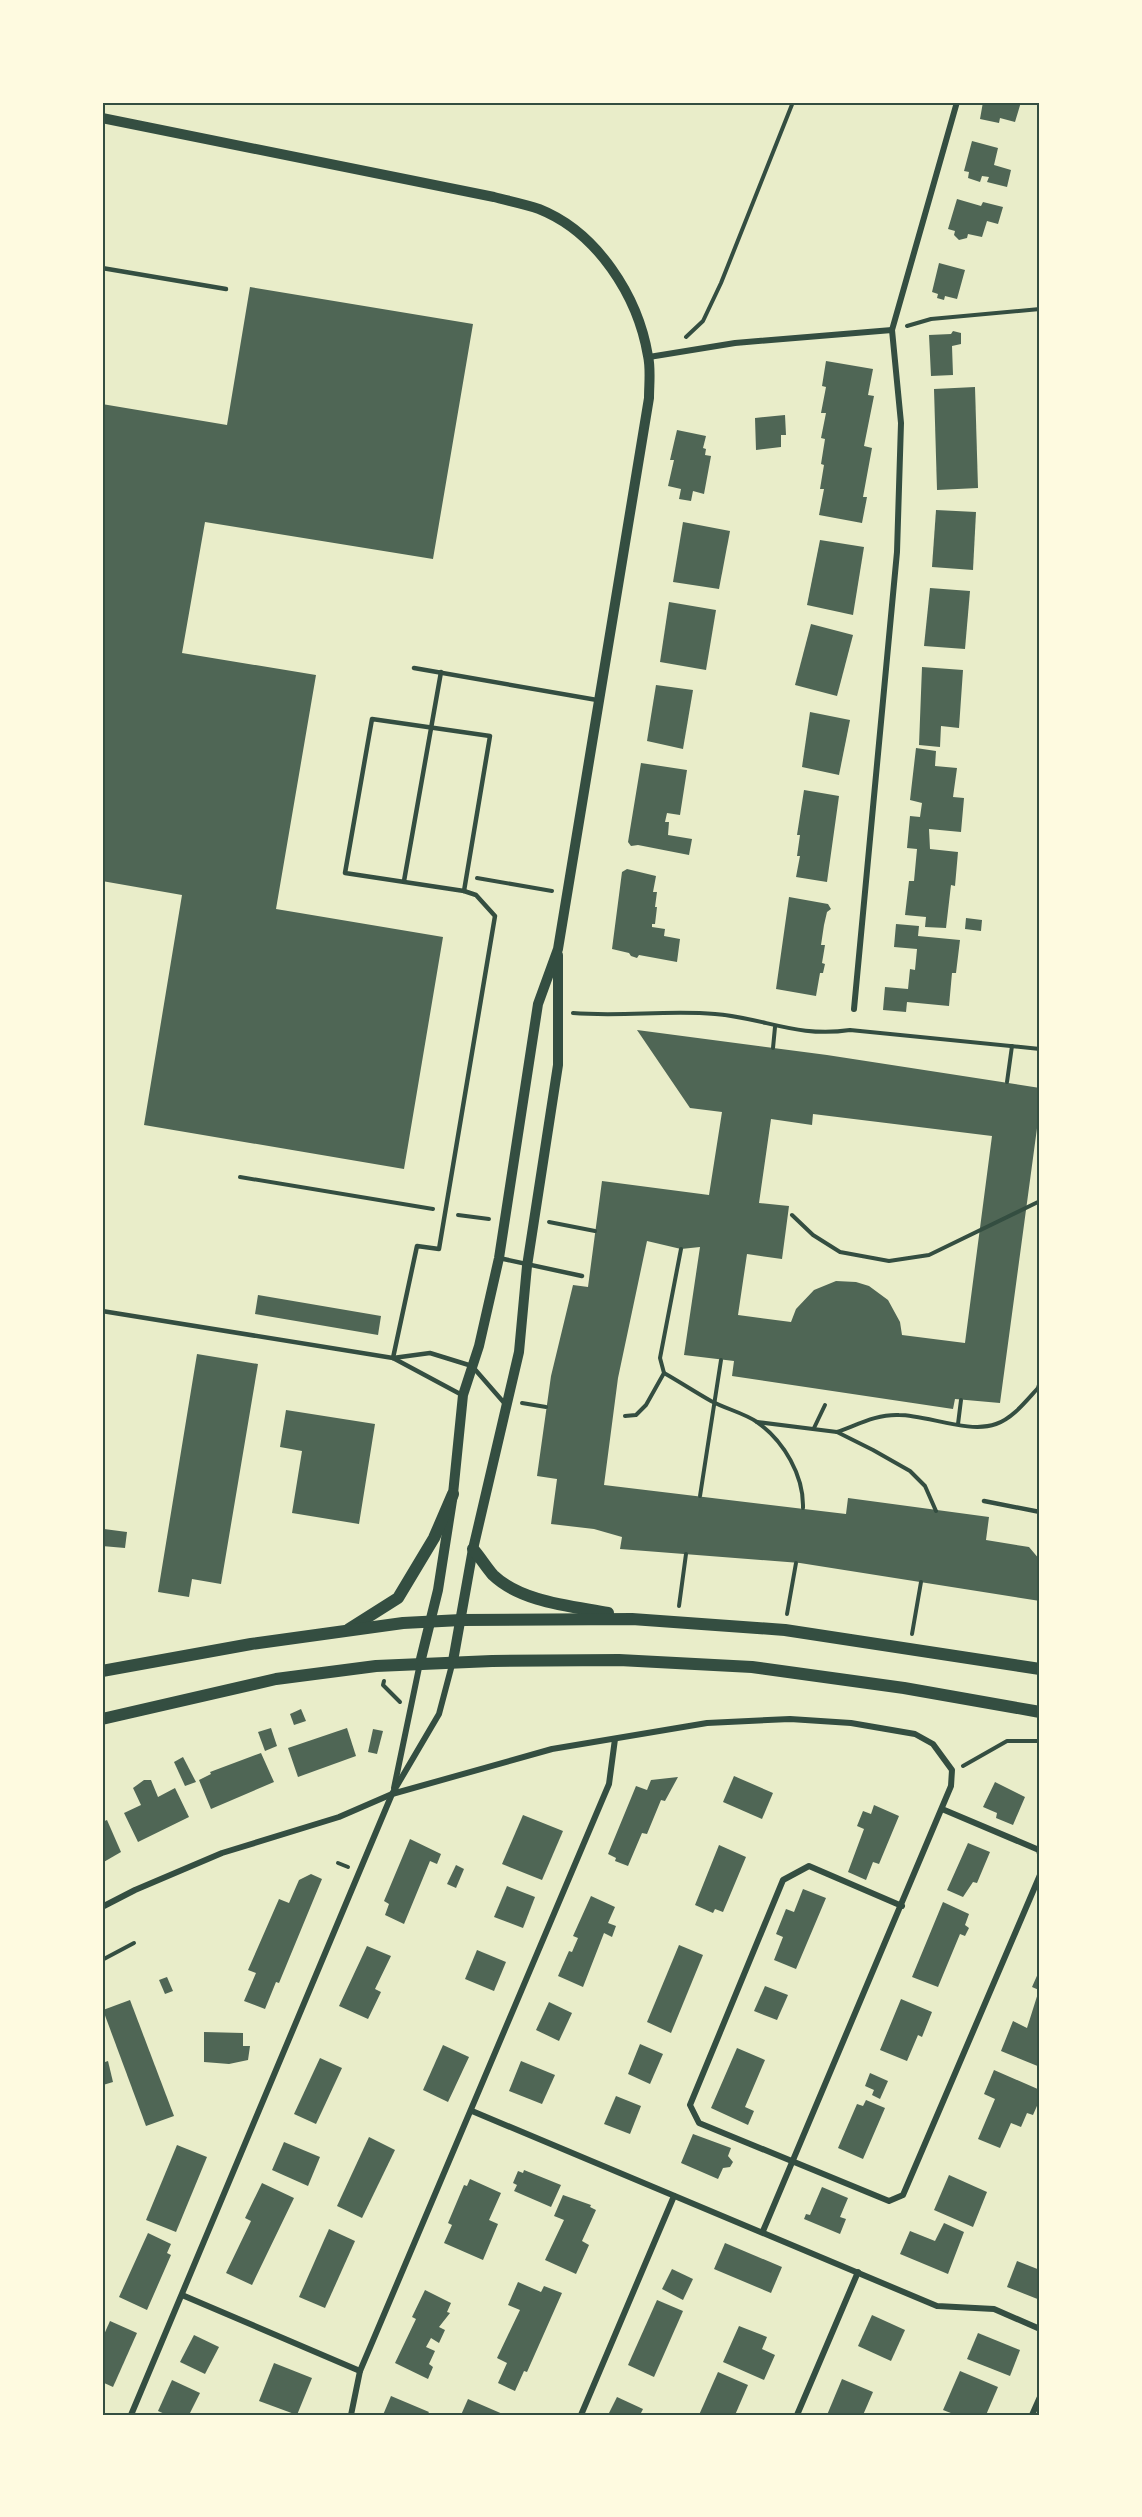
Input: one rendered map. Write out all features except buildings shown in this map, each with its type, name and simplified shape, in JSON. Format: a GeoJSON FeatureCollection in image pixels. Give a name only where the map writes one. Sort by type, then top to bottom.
{"type":"FeatureCollection","features":[{"type":"Feature","properties":{"kind":"main road"},"geometry":{"type":"LineString","coordinates":[[342,1633],[398,1598],[434,1538],[453,1494]]}},
{"type":"Feature","properties":{"kind":"main road"},"geometry":{"type":"LineString","coordinates":[[473,1549],[494,1575],[513,1590],[552,1602],[632,1619]]}},
{"type":"Feature","properties":{"kind":"main road"},"geometry":{"type":"LineString","coordinates":[[102,1671],[251,1644],[432,1621],[632,1619],[785,1630],[1040,1669]]}},
{"type":"Feature","properties":{"kind":"main road"},"geometry":{"type":"LineString","coordinates":[[102,1719],[276,1679],[453,1661],[620,1660],[752,1667],[904,1688],[1040,1712]]}},
{"type":"Feature","properties":{"kind":"street"},"geometry":{"type":"LineString","coordinates":[[854,1009],[897,552],[901,423],[892,330],[957,102]]}},
{"type":"Feature","properties":{"kind":"street"},"geometry":{"type":"LineString","coordinates":[[102,118],[494,197],[540,209],[572,229],[593,247],[621,282],[638,316],[649,357],[649,398],[558,949],[538,1004],[499,1258],[479,1346],[463,1395],[453,1494],[432,1621],[420,1663],[392,1794]]}},
{"type":"Feature","properties":{"kind":"street"},"geometry":{"type":"LineString","coordinates":[[649,357],[735,343],[892,330]]}},
{"type":"Feature","properties":{"kind":"street"},"geometry":{"type":"LineString","coordinates":[[132,2415],[392,1794],[440,1714],[453,1661],[473,1549],[519,1352],[526,1266],[558,1065],[560,1012],[558,949]]}},
{"type":"Feature","properties":{"kind":"street"},"geometry":{"type":"LineString","coordinates":[[102,1907],[135,1890],[222,1853],[339,1817],[392,1794],[552,1749],[707,1723],[790,1719],[851,1724],[915,1734],[933,1744],[951,1770],[951,1786],[763,2231]]}},
{"type":"Feature","properties":{"kind":"street"},"geometry":{"type":"LineString","coordinates":[[351,2415],[360,2371],[609,1784],[615,1739]]}},
{"type":"Feature","properties":{"kind":"street"},"geometry":{"type":"LineString","coordinates":[[942,1809],[1039,1850],[1040,1854]]}},
{"type":"Feature","properties":{"kind":"street"},"geometry":{"type":"LineString","coordinates":[[902,1906],[809,1866],[783,1880],[690,2105],[699,2123],[889,2201],[903,2195],[1040,1875]]}},
{"type":"Feature","properties":{"kind":"street"},"geometry":{"type":"LineString","coordinates":[[472,2111],[938,2306],[994,2309],[1040,2329]]}},
{"type":"Feature","properties":{"kind":"street"},"geometry":{"type":"LineString","coordinates":[[581,2415],[674,2196]]}},
{"type":"Feature","properties":{"kind":"street"},"geometry":{"type":"LineString","coordinates":[[797,2415],[858,2272]]}},
{"type":"Feature","properties":{"kind":"street"},"geometry":{"type":"LineString","coordinates":[[182,2295],[360,2371]]}},
{"type":"Feature","properties":{"kind":"street"},"geometry":{"type":"LineString","coordinates":[[1032,2415],[1040,2397]]}},
{"type":"Feature","properties":{"kind":"lane"},"geometry":{"type":"LineString","coordinates":[[102,268],[226,289]]}},
{"type":"Feature","properties":{"kind":"lane"},"geometry":{"type":"LineString","coordinates":[[414,668],[600,700]]}},
{"type":"Feature","properties":{"kind":"lane"},"geometry":{"type":"LineString","coordinates":[[404,881],[441,672]]}},
{"type":"Feature","properties":{"kind":"lane"},"geometry":{"type":"LineString","coordinates":[[393,1358],[417,1246],[439,1249],[495,916],[476,895],[464,891],[345,873],[372,718],[489,736],[464,875],[464,891]]}},
{"type":"Feature","properties":{"kind":"lane"},"geometry":{"type":"LineString","coordinates":[[499,1258],[526,1266],[582,1276]]}},
{"type":"Feature","properties":{"kind":"lane"},"geometry":{"type":"LineString","coordinates":[[102,1311],[393,1358],[430,1353],[472,1366],[506,1403]]}},
{"type":"Feature","properties":{"kind":"lane"},"geometry":{"type":"LineString","coordinates":[[393,1358],[463,1395]]}},
{"type":"Feature","properties":{"kind":"lane"},"geometry":{"type":"LineString","coordinates":[[984,1501],[1040,1512]]}},
{"type":"Feature","properties":{"kind":"path"},"geometry":{"type":"LineString","coordinates":[[667,355],[704,321],[793,102]]}},
{"type":"Feature","properties":{"kind":"path"},"geometry":{"type":"LineString","coordinates":[[892,330],[931,319],[1040,309]]}},
{"type":"Feature","properties":{"kind":"path"},"geometry":{"type":"LineString","coordinates":[[464,875],[527,888]]}},
{"type":"Feature","properties":{"kind":"path"},"geometry":{"type":"LineString","coordinates":[[560,1012],[717,1014],[775,1027],[825,1034],[850,1030],[1040,1049]]}},
{"type":"Feature","properties":{"kind":"path"},"geometry":{"type":"LineString","coordinates":[[773,1048],[775,1027]]}},
{"type":"Feature","properties":{"kind":"path"},"geometry":{"type":"LineString","coordinates":[[1007,1083],[1012,1046]]}},
{"type":"Feature","properties":{"kind":"path"},"geometry":{"type":"LineString","coordinates":[[240,1177],[422,1205],[445,1213],[476,1218]]}},
{"type":"Feature","properties":{"kind":"path"},"geometry":{"type":"LineString","coordinates":[[792,1215],[813,1235],[840,1252],[889,1261],[929,1255],[1040,1201]]}},
{"type":"Feature","properties":{"kind":"path"},"geometry":{"type":"LineString","coordinates":[[534,1218],[595,1231]]}},
{"type":"Feature","properties":{"kind":"path"},"geometry":{"type":"LineString","coordinates":[[625,1416],[636,1415],[646,1406],[664,1373],[660,1358],[681,1249]]}},
{"type":"Feature","properties":{"kind":"path"},"geometry":{"type":"LineString","coordinates":[[700,1496],[721,1360]]}},
{"type":"Feature","properties":{"kind":"path"},"geometry":{"type":"LineString","coordinates":[[664,1373],[714,1403],[757,1422],[837,1432],[910,1471],[925,1486],[936,1511]]}},
{"type":"Feature","properties":{"kind":"path"},"geometry":{"type":"LineString","coordinates":[[837,1432],[878,1417],[900,1415],[958,1424],[995,1425],[1012,1415],[1039,1389],[1040,1382]]}},
{"type":"Feature","properties":{"kind":"path"},"geometry":{"type":"LineString","coordinates":[[958,1424],[961,1400]]}},
{"type":"Feature","properties":{"kind":"path"},"geometry":{"type":"LineString","coordinates":[[506,1403],[546,1407]]}},
{"type":"Feature","properties":{"kind":"path"},"geometry":{"type":"LineString","coordinates":[[814,1428],[825,1405]]}},
{"type":"Feature","properties":{"kind":"path"},"geometry":{"type":"LineString","coordinates":[[757,1422],[778,1442],[792,1464],[803,1492],[803,1508]]}},
{"type":"Feature","properties":{"kind":"path"},"geometry":{"type":"LineString","coordinates":[[676,1622],[686,1554]]}},
{"type":"Feature","properties":{"kind":"path"},"geometry":{"type":"LineString","coordinates":[[785,1630],[796,1563]]}},
{"type":"Feature","properties":{"kind":"path"},"geometry":{"type":"LineString","coordinates":[[909,1649],[921,1582]]}},
{"type":"Feature","properties":{"kind":"path"},"geometry":{"type":"LineString","coordinates":[[383,1684],[398,1702],[402,1702]]}},
{"type":"Feature","properties":{"kind":"path"},"geometry":{"type":"LineString","coordinates":[[960,1767],[1007,1742],[1040,1741]]}},
{"type":"Feature","properties":{"kind":"path"},"geometry":{"type":"LineString","coordinates":[[338,1863],[349,1868]]}},
{"type":"Feature","properties":{"kind":"path"},"geometry":{"type":"LineString","coordinates":[[102,1960],[134,1943]]}}]}
